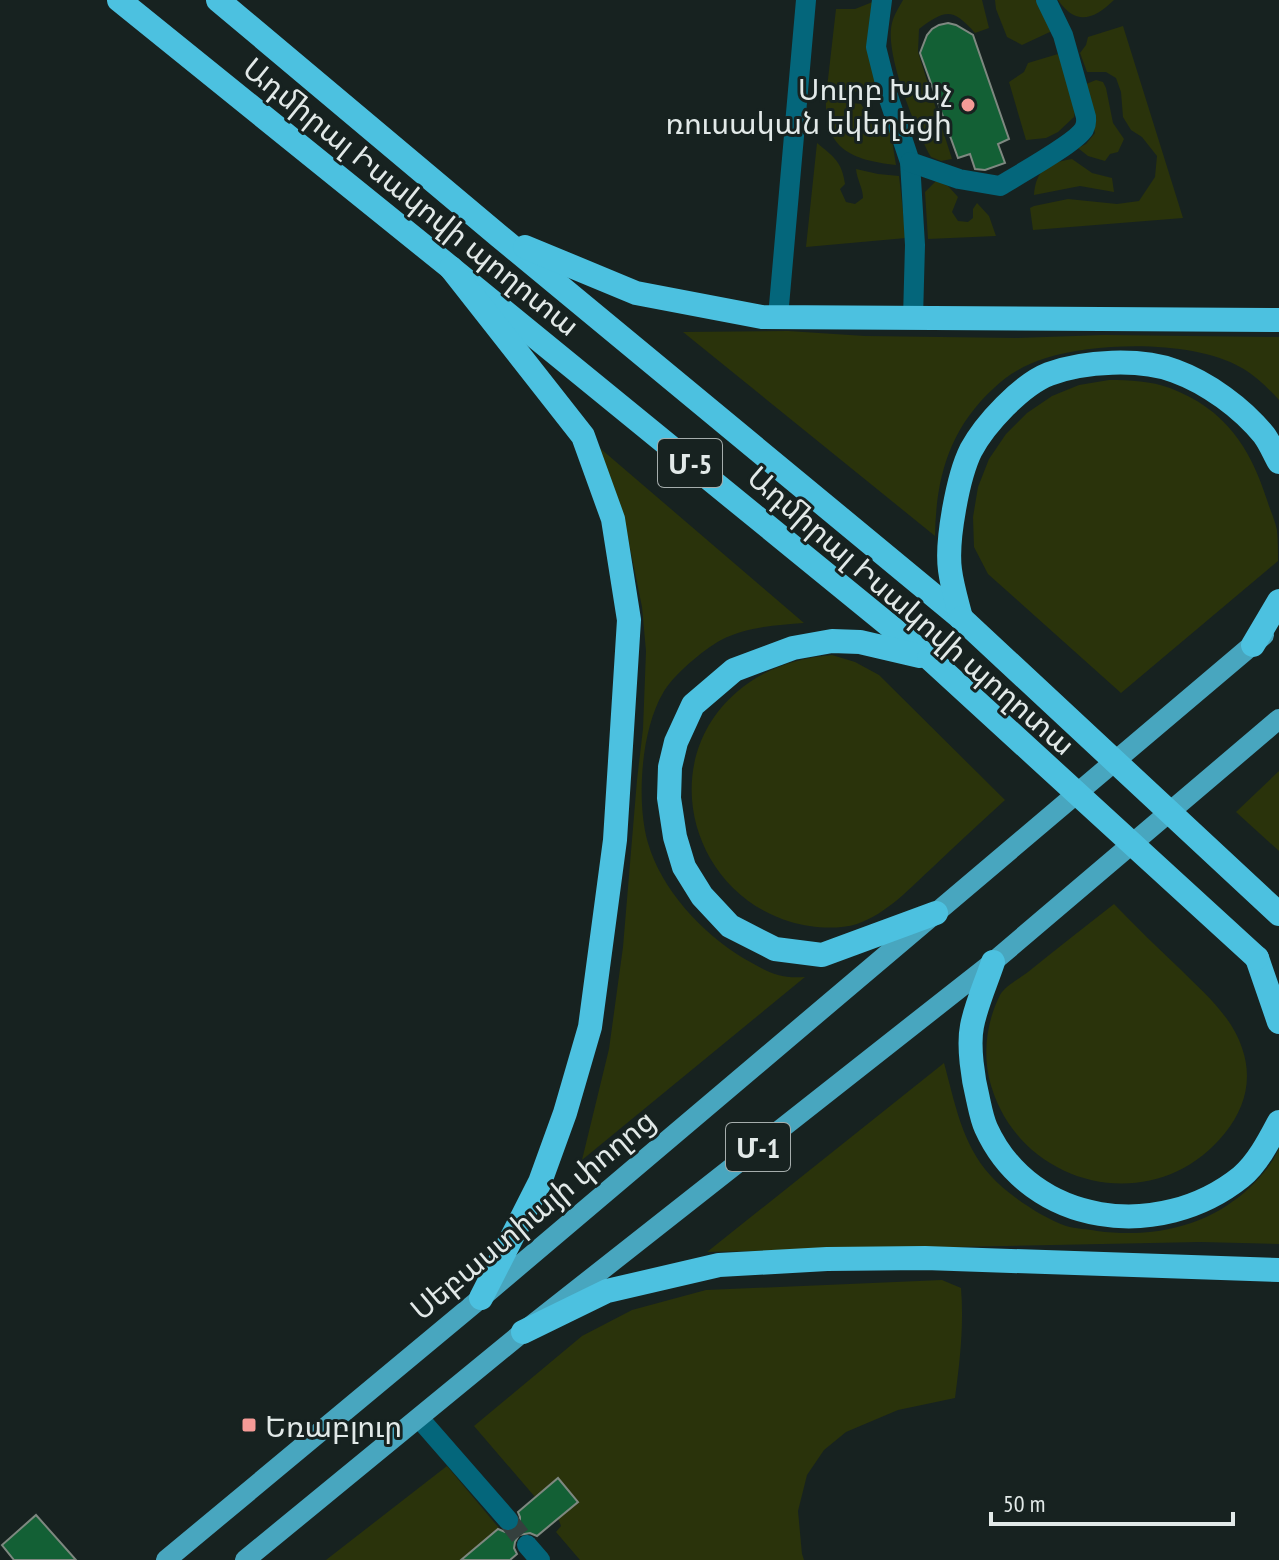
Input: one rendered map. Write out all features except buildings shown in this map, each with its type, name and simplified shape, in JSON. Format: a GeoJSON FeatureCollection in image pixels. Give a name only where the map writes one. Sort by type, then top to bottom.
{"type":"FeatureCollection","features":[{"type":"Feature","properties":{"kind":"highway","name":"Ադմիրալ Իսակովի պողոտա"},"geometry":{"type":"LineString","coordinates":[[119,0],[929,658],[1279,979]]}},
{"type":"Feature","properties":{"kind":"highway","name":"Ադմիրալ Իսակովի պողոտա"},"geometry":{"type":"LineString","coordinates":[[218,0],[961,618],[1279,914]]}},
{"type":"Feature","properties":{"kind":"highway"},"geometry":{"type":"LineString","coordinates":[[499,236],[636,293],[762,317],[1279,320]]}},
{"type":"Feature","properties":{"kind":"highway"},"geometry":{"type":"LineString","coordinates":[[451,268],[583,436],[613,519],[629,620],[615,840],[590,1027],[565,1113],[540,1182],[481,1298]]}},
{"type":"Feature","properties":{"kind":"highway"},"geometry":{"type":"LineString","coordinates":[[961,618],[949,567],[957,491],[970,451],[990,420],[1019,393],[1047,375],[1086,365],[1120,363],[1148,364],[1176,371],[1239,409],[1265,437],[1279,462]]}},
{"type":"Feature","properties":{"kind":"highway"},"geometry":{"type":"LineString","coordinates":[[1253,645],[1279,601]]}},
{"type":"Feature","properties":{"kind":"highway"},"geometry":{"type":"LineString","coordinates":[[929,658],[860,642],[832,641],[793,648],[734,670],[693,705],[676,742],[670,767],[669,798],[675,837],[684,867],[702,896],[730,926],[775,949],[822,955],[936,913]]}},
{"type":"Feature","properties":{"kind":"highway"},"geometry":{"type":"LineString","coordinates":[[1257,958],[1279,1022]]}},
{"type":"Feature","properties":{"kind":"highway"},"geometry":{"type":"LineString","coordinates":[[993,962],[972,1028],[973,1078],[985,1125],[1014,1169],[1037,1189],[1064,1205],[1093,1214],[1125,1217],[1156,1215],[1187,1206],[1216,1194],[1243,1176],[1279,1122]]}},
{"type":"Feature","properties":{"kind":"highway"},"geometry":{"type":"LineString","coordinates":[[523,1332],[607,1291],[719,1265],[925,1258],[1279,1270]]}},
{"type":"Feature","properties":{"kind":"main road","name":"Մ-1"},"geometry":{"type":"LineString","coordinates":[[936,913],[1279,620]]}},
{"type":"Feature","properties":{"kind":"main road","name":"Մ-1"},"geometry":{"type":"LineString","coordinates":[[245,1560],[523,1332],[993,962],[1279,719]]}},
{"type":"Feature","properties":{"kind":"main road","name":"Սեբաստիայի փողոց"},"geometry":{"type":"LineString","coordinates":[[166,1560],[936,913]]}},
{"type":"Feature","properties":{"kind":"street"},"geometry":{"type":"LineString","coordinates":[[778,317],[806,0]]}},
{"type":"Feature","properties":{"kind":"street"},"geometry":{"type":"LineString","coordinates":[[882,0],[876,47],[910,162],[915,245],[913,318]]}},
{"type":"Feature","properties":{"kind":"street"},"geometry":{"type":"LineString","coordinates":[[910,162],[959,179],[1000,186],[1080,134],[1086,117],[1063,35],[1046,0]]}},
{"type":"Feature","properties":{"kind":"street"},"geometry":{"type":"LineString","coordinates":[[419,1418],[508,1520]]}},
{"type":"Feature","properties":{"kind":"green space"},"geometry":{"type":"Polygon","coordinates":[[[903,0],[982,0],[989,28],[975,33],[960,19],[948,14],[935,18],[919,29],[918,52],[952,159],[941,161],[931,157],[903,91],[891,36],[893,20],[903,0]]]}},
{"type":"Feature","properties":{"kind":"green space"},"geometry":{"type":"Polygon","coordinates":[[[995,0],[1038,0],[1052,31],[1022,45],[1007,37],[995,0]]]}},
{"type":"Feature","properties":{"kind":"green space"},"geometry":{"type":"Polygon","coordinates":[[[1058,0],[1114,0],[1092,16],[1078,17],[1058,0]]]}},
{"type":"Feature","properties":{"kind":"green space"},"geometry":{"type":"Polygon","coordinates":[[[875,1],[877,81],[868,93],[827,88],[836,9],[855,9],[875,1]]]}},
{"type":"Feature","properties":{"kind":"green space"},"geometry":{"type":"Polygon","coordinates":[[[1123,26],[1183,218],[1033,230],[1030,208],[1034,206],[1068,199],[1117,204],[1139,201],[1155,177],[1157,156],[1142,137],[1131,130],[1123,117],[1121,92],[1116,78],[1106,72],[1087,72],[1080,53],[1088,37],[1123,26]]]}},
{"type":"Feature","properties":{"kind":"green space"},"geometry":{"type":"Polygon","coordinates":[[[1058,54],[1076,107],[1074,117],[1046,138],[1026,140],[1009,82],[1024,72],[1028,63],[1058,54]]]}},
{"type":"Feature","properties":{"kind":"green space"},"geometry":{"type":"Polygon","coordinates":[[[1096,80],[1103,82],[1106,88],[1113,123],[1124,139],[1118,152],[1110,154],[1105,161],[1088,156],[1078,148],[1095,133],[1081,86],[1096,80]]]}},
{"type":"Feature","properties":{"kind":"green space"},"geometry":{"type":"Polygon","coordinates":[[[826,100],[861,104],[872,117],[889,122],[896,165],[866,160],[844,149],[830,130],[826,100]]]}},
{"type":"Feature","properties":{"kind":"green space"},"geometry":{"type":"Polygon","coordinates":[[[817,143],[839,165],[845,184],[840,189],[846,202],[855,204],[863,198],[856,169],[899,176],[906,238],[806,247],[817,143]]]}},
{"type":"Feature","properties":{"kind":"green space"},"geometry":{"type":"Polygon","coordinates":[[[1072,159],[1092,173],[1112,178],[1114,192],[1080,186],[1034,195],[1037,179],[1045,169],[1072,159]]]}},
{"type":"Feature","properties":{"kind":"green space"},"geometry":{"type":"Polygon","coordinates":[[[936,181],[948,186],[958,197],[952,212],[958,221],[968,222],[973,218],[977,203],[989,216],[996,236],[928,239],[925,192],[936,181]]]}},
{"type":"Feature","properties":{"kind":"green space"},"geometry":{"type":"Polygon","coordinates":[[[788,331],[865,336],[1017,338],[1104,335],[1279,337],[1279,400],[1242,368],[1198,352],[1146,346],[1118,347],[1039,360],[999,383],[966,420],[942,474],[935,536],[683,332],[788,331]]]}},
{"type":"Feature","properties":{"kind":"green space"},"geometry":{"type":"Polygon","coordinates":[[[1109,380],[1140,381],[1170,388],[1206,407],[1220,419],[1233,432],[1252,463],[1275,522],[1278,542],[1278,561],[1121,693],[988,574],[974,547],[973,517],[978,487],[989,459],[1006,434],[1027,413],[1052,396],[1079,385],[1109,380]]]}},
{"type":"Feature","properties":{"kind":"green space"},"geometry":{"type":"Polygon","coordinates":[[[587,437],[804,623],[741,632],[721,640],[681,671],[663,693],[650,726],[643,766],[642,807],[654,860],[673,893],[698,923],[728,948],[766,970],[779,975],[805,977],[582,1160],[609,1049],[623,947],[643,729],[646,651],[642,607],[627,533],[618,504],[587,437]]]}},
{"type":"Feature","properties":{"kind":"green space"},"geometry":{"type":"Polygon","coordinates":[[[832,655],[855,662],[879,675],[1005,800],[889,907],[857,924],[824,928],[791,922],[756,906],[728,883],[708,854],[696,822],[692,787],[697,752],[712,720],[738,691],[759,676],[782,666],[832,655]]]}},
{"type":"Feature","properties":{"kind":"green space"},"geometry":{"type":"Polygon","coordinates":[[[1279,771],[1279,851],[1236,812],[1279,771]]]}},
{"type":"Feature","properties":{"kind":"green space"},"geometry":{"type":"Polygon","coordinates":[[[1114,904],[1224,1015],[1242,1048],[1247,1071],[1245,1093],[1238,1114],[1225,1133],[1196,1161],[1162,1177],[1126,1183],[1090,1180],[1056,1167],[1027,1145],[1004,1115],[989,1078],[986,1057],[989,1025],[1002,992],[1114,904]]]}},
{"type":"Feature","properties":{"kind":"green space"},"geometry":{"type":"Polygon","coordinates":[[[944,1063],[966,1136],[980,1163],[1006,1190],[1046,1217],[1070,1227],[1117,1233],[1176,1228],[1230,1204],[1260,1177],[1279,1148],[1279,1244],[1200,1242],[707,1252],[944,1063]]]}},
{"type":"Feature","properties":{"kind":"green space"},"geometry":{"type":"Polygon","coordinates":[[[942,1280],[961,1288],[961,1343],[955,1398],[898,1410],[846,1432],[824,1450],[807,1475],[798,1511],[804,1560],[580,1560],[556,1532],[561,1526],[558,1518],[577,1501],[558,1478],[535,1497],[474,1426],[582,1336],[632,1310],[706,1290],[942,1280]]]}},
{"type":"Feature","properties":{"kind":"green space"},"geometry":{"type":"Polygon","coordinates":[[[447,1466],[499,1528],[472,1550],[481,1560],[326,1560],[447,1466]]]}},
{"type":"Feature","properties":{"kind":"tunnel"},"geometry":{"type":"LineString","coordinates":[[508,1520],[527,1545]]}},
{"type":"Feature","properties":{"kind":"place","name":"Սուրբ Խաչ ռուսական եկեղեցի"},"geometry":{"type":"Point","coordinates":[968,105]}},
{"type":"Feature","properties":{"kind":"place","name":"Եռաբլուր"},"geometry":{"type":"Point","coordinates":[249,1425]}}]}
